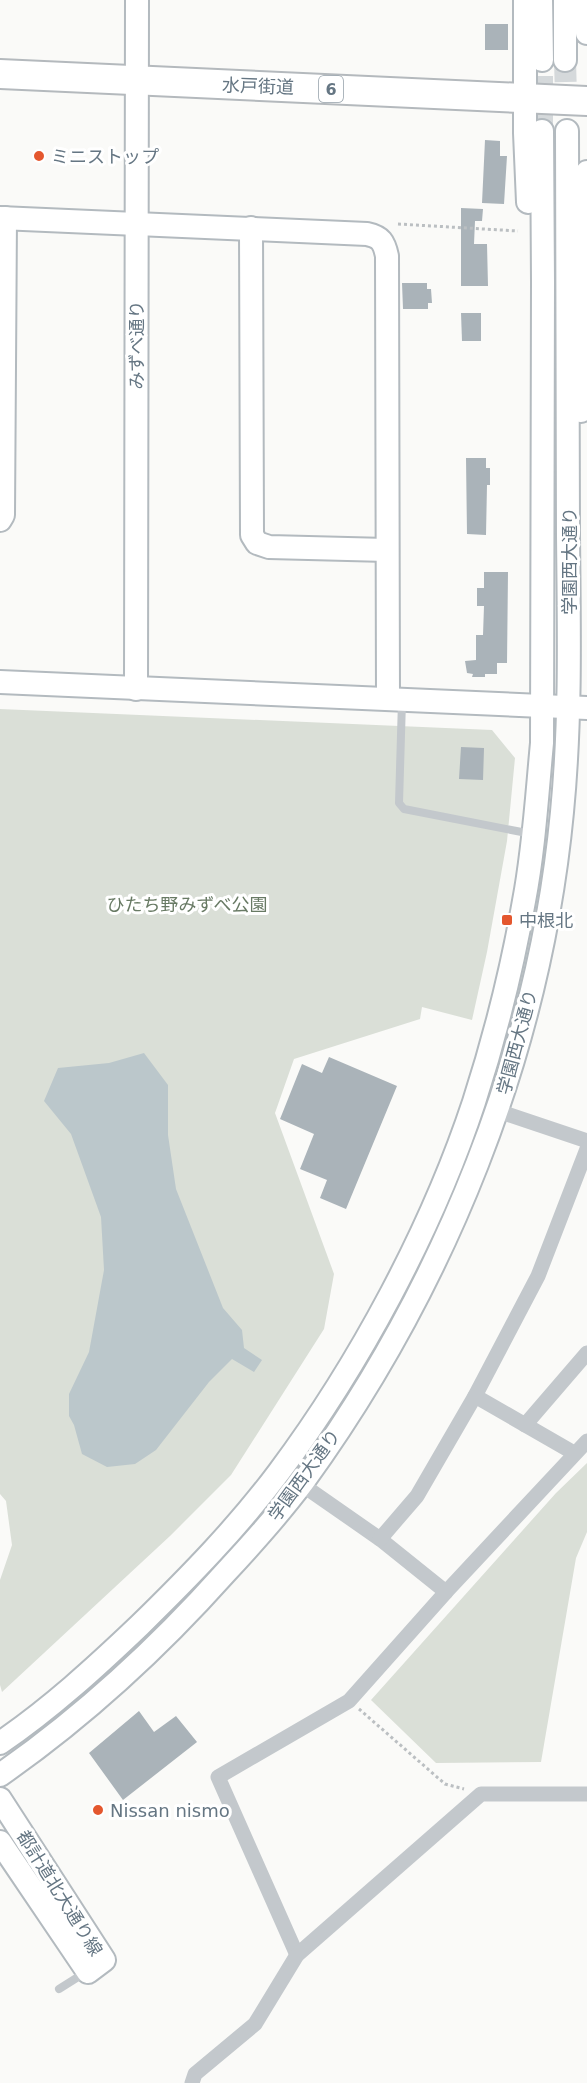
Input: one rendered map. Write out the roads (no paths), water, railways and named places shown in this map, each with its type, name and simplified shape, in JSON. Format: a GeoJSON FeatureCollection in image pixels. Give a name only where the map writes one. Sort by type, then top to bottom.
{"type":"FeatureCollection","features":[{"type":"Feature","properties":{"kind":"highway","name":"水戸街道"},"geometry":{"type":"LineString","coordinates":[[0,74],[587,101]]}},
{"type":"Feature","properties":{"kind":"main road","name":"みずべ通り"},"geometry":{"type":"LineString","coordinates":[[136,689],[137,0]]}},
{"type":"Feature","properties":{"kind":"main road"},"geometry":{"type":"LineString","coordinates":[[525,0],[524,98],[530,271],[529,435],[543,536]]}},
{"type":"Feature","properties":{"kind":"main road"},"geometry":{"type":"LineString","coordinates":[[541,0],[542,60]]}},
{"type":"Feature","properties":{"kind":"main road"},"geometry":{"type":"LineString","coordinates":[[565,0],[565,60]]}},
{"type":"Feature","properties":{"kind":"main road"},"geometry":{"type":"LineString","coordinates":[[587,0],[587,33]]}},
{"type":"Feature","properties":{"kind":"main road","name":"学園西大通り"},"geometry":{"type":"LineString","coordinates":[[0,1743],[103,1661],[169,1596],[237,1523],[279,1472],[348,1370],[411,1254],[451,1163],[474,1101],[505,992],[525,900],[542,742],[542,131]]}},
{"type":"Feature","properties":{"kind":"main road","name":"学園西大通り"},"geometry":{"type":"LineString","coordinates":[[0,1775],[53,1736],[120,1680],[189,1614],[258,1537],[301,1484],[369,1382],[435,1262],[498,1111],[529,999],[550,902],[577,708],[570,660],[567,131]]}},
{"type":"Feature","properties":{"kind":"main road"},"geometry":{"type":"LineString","coordinates":[[568,483],[579,431],[586,353],[587,172]]}},
{"type":"Feature","properties":{"kind":"main road"},"geometry":{"type":"LineString","coordinates":[[0,520],[3,515],[2,218],[251,228],[378,236],[384,243],[387,255],[387,550],[395,698]]}},
{"type":"Feature","properties":{"kind":"main road"},"geometry":{"type":"LineString","coordinates":[[251,228],[252,535],[257,543],[269,547],[387,550]]}},
{"type":"Feature","properties":{"kind":"main road"},"geometry":{"type":"LineString","coordinates":[[0,682],[577,708]]}},
{"type":"Feature","properties":{"kind":"main road","name":"都計道北大通り線"},"geometry":{"type":"LineString","coordinates":[[0,1799],[104,1960],[88,1972],[0,1842]]}},
{"type":"Feature","properties":{"kind":"street"},"geometry":{"type":"LineString","coordinates":[[498,1111],[587,1141]]}},
{"type":"Feature","properties":{"kind":"street"},"geometry":{"type":"LineString","coordinates":[[380,1539],[417,1496],[475,1396],[538,1276],[587,1149]]}},
{"type":"Feature","properties":{"kind":"street"},"geometry":{"type":"LineString","coordinates":[[525,1425],[587,1353]]}},
{"type":"Feature","properties":{"kind":"street"},"geometry":{"type":"LineString","coordinates":[[475,1396],[574,1453]]}},
{"type":"Feature","properties":{"kind":"street"},"geometry":{"type":"LineString","coordinates":[[297,1955],[218,1777],[350,1701],[587,1440]]}},
{"type":"Feature","properties":{"kind":"street"},"geometry":{"type":"LineString","coordinates":[[301,1484],[380,1539],[447,1592]]}},
{"type":"Feature","properties":{"kind":"street"},"geometry":{"type":"LineString","coordinates":[[192,2083],[195,2074],[255,2024],[297,1955],[481,1794],[587,1794]]}},
{"type":"Feature","properties":{"kind":"lane"},"geometry":{"type":"LineString","coordinates":[[395,698],[399,803],[404,809],[533,834]]}},
{"type":"Feature","properties":{"kind":"lane"},"geometry":{"type":"LineString","coordinates":[[59,1989],[88,1972]]}},
{"type":"Feature","properties":{"kind":"tunnel"},"geometry":{"type":"LineString","coordinates":[[542,60],[542,131]]}},
{"type":"Feature","properties":{"kind":"tunnel"},"geometry":{"type":"LineString","coordinates":[[565,60],[567,131]]}},
{"type":"Feature","properties":{"kind":"place","name":"ミニストップ"},"geometry":{"type":"Point","coordinates":[39,156]}},
{"type":"Feature","properties":{"kind":"place","name":"中根北"},"geometry":{"type":"Point","coordinates":[507,920]}},
{"type":"Feature","properties":{"kind":"place","name":"Nissan nismo"},"geometry":{"type":"Point","coordinates":[98,1810]}},
{"type":"Feature","properties":{"kind":"park label","name":"ひたち野みずべ公園"},"geometry":{"type":"Point","coordinates":[187,904]}}]}
